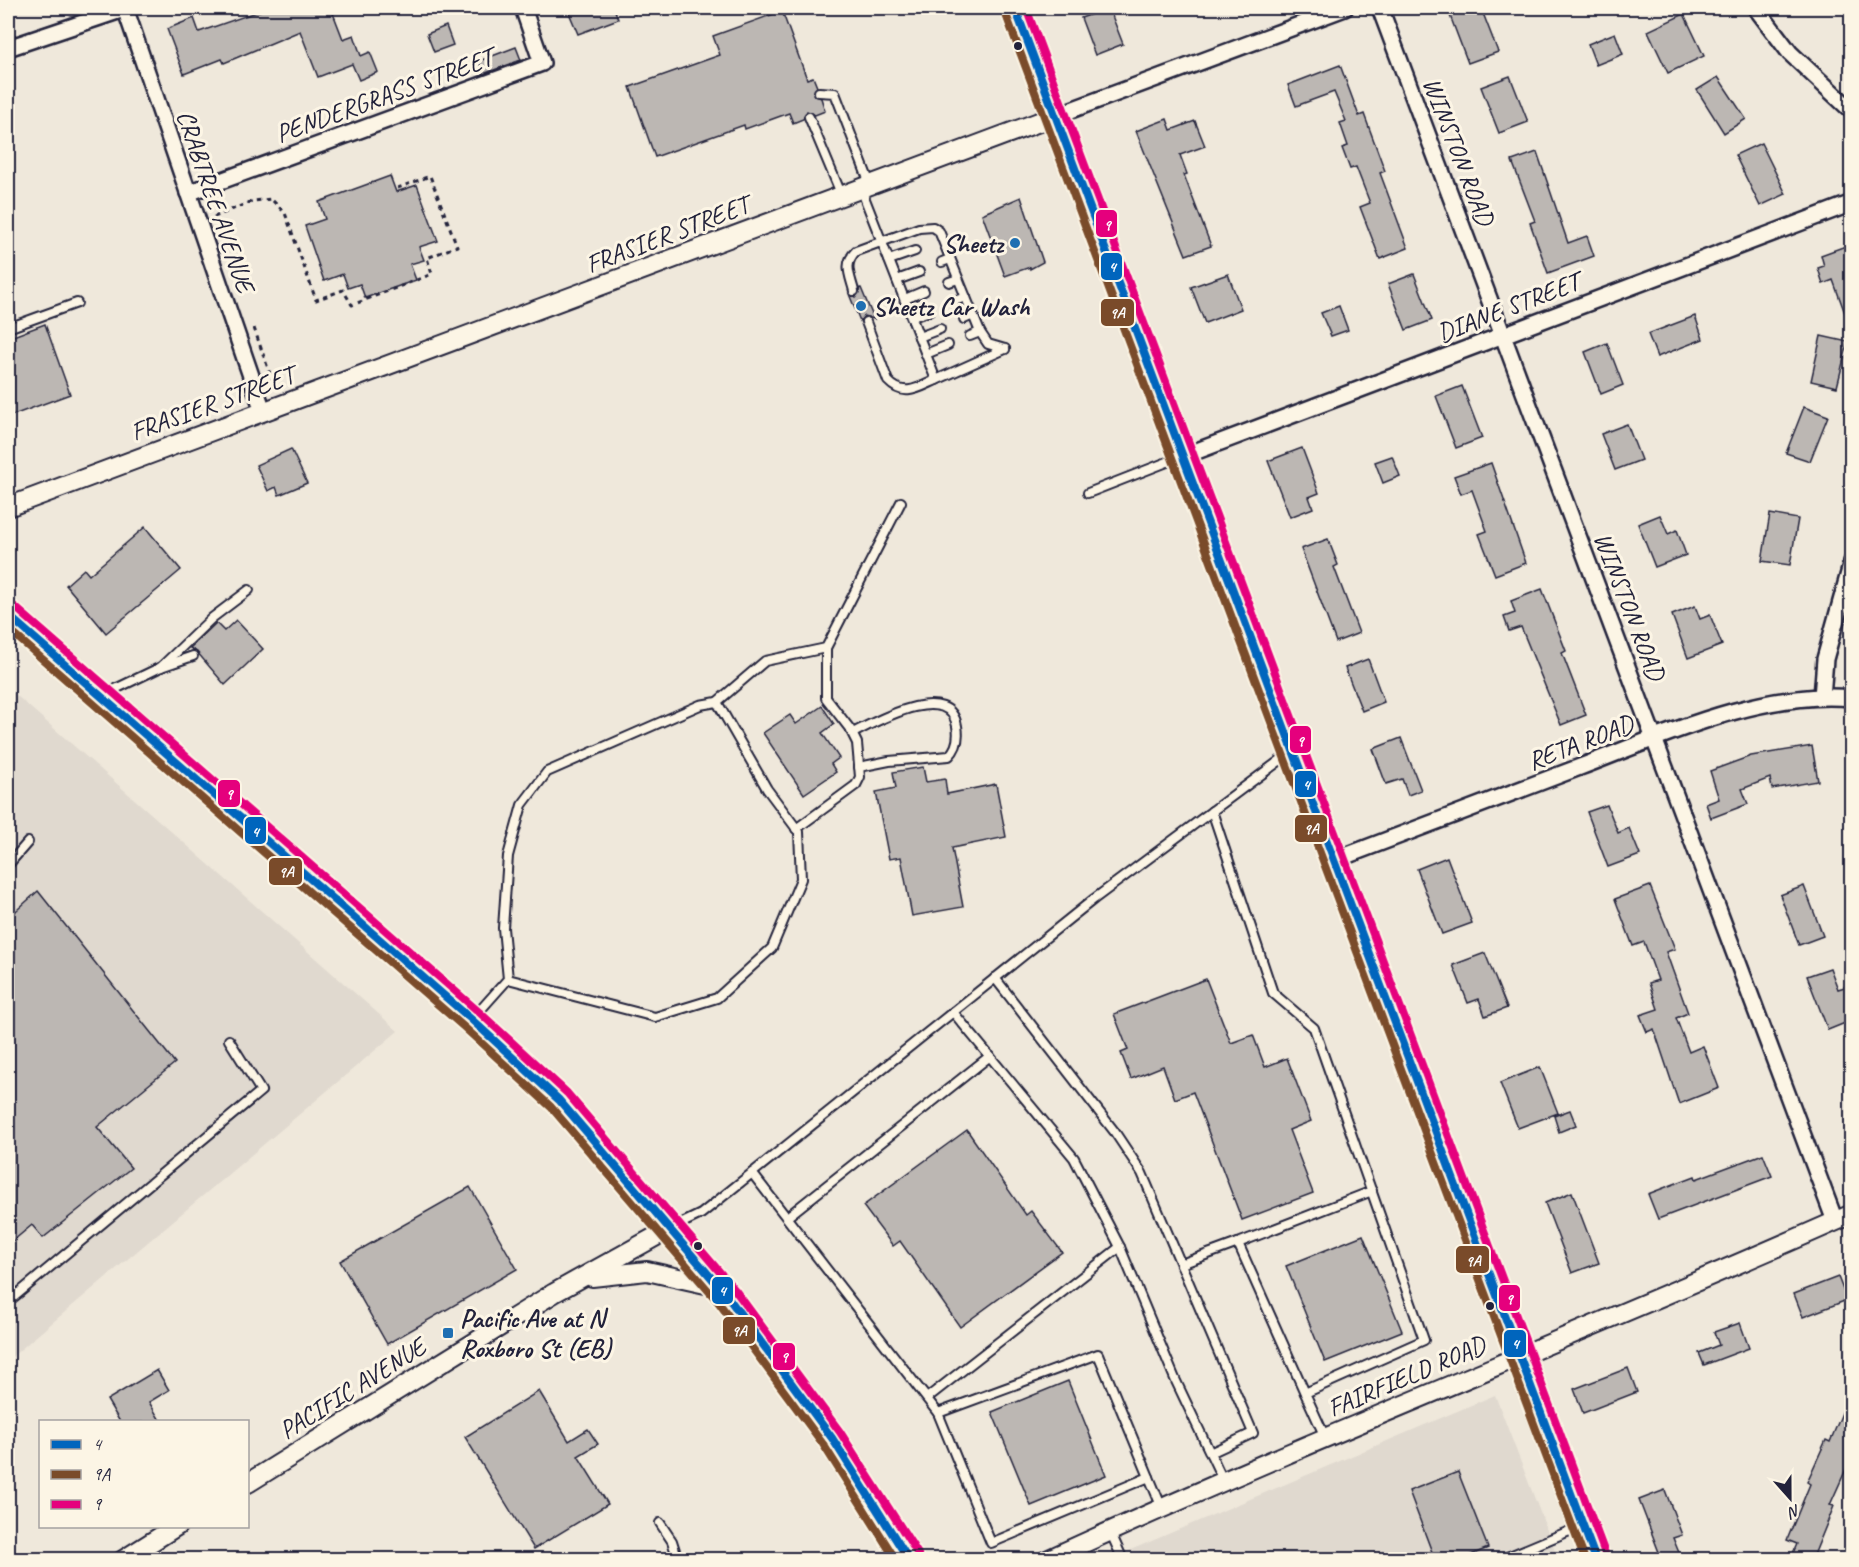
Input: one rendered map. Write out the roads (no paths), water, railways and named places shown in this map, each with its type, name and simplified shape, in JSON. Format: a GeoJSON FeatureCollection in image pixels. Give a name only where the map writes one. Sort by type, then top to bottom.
{"type":"FeatureCollection","features":[{"type":"Feature","properties":{"kind":"main road"},"geometry":{"type":"LineString","coordinates":[[1015,8],[1518,1358],[1596,1560]]}},
{"type":"Feature","properties":{"kind":"main road"},"geometry":{"type":"LineString","coordinates":[[8,615],[472,1020],[559,1100],[720,1287],[832,1438],[909,1560]]}},
{"type":"Feature","properties":{"kind":"street"},"geometry":{"type":"LineString","coordinates":[[8,48],[126,8]]}},
{"type":"Feature","properties":{"kind":"street","name":"CRABTREE AVENUE"},"geometry":{"type":"LineString","coordinates":[[126,8],[263,411]]}},
{"type":"Feature","properties":{"kind":"street","name":"PENDERGRASS STREET"},"geometry":{"type":"LineString","coordinates":[[188,193],[542,63],[524,8]]}},
{"type":"Feature","properties":{"kind":"street","name":"FRASIER STREET"},"geometry":{"type":"LineString","coordinates":[[8,507],[1345,8]]}},
{"type":"Feature","properties":{"kind":"street","name":"WINSTON ROAD"},"geometry":{"type":"LineString","coordinates":[[1380,8],[1834,1221]]}},
{"type":"Feature","properties":{"kind":"street"},"geometry":{"type":"LineString","coordinates":[[1756,8],[1790,53],[1851,111]]}},
{"type":"Feature","properties":{"kind":"street","name":"DIANE STREET"},"geometry":{"type":"LineString","coordinates":[[1181,457],[1851,203]]}},
{"type":"Feature","properties":{"kind":"street"},"geometry":{"type":"LineString","coordinates":[[1822,697],[1825,659],[1851,562]]}},
{"type":"Feature","properties":{"kind":"street","name":"RETA ROAD"},"geometry":{"type":"LineString","coordinates":[[1332,861],[1699,722],[1759,706],[1822,697],[1851,698]]}},
{"type":"Feature","properties":{"kind":"street","name":"FAIRFIELD ROAD"},"geometry":{"type":"LineString","coordinates":[[1047,1560],[1325,1437],[1518,1358],[1851,1214]]}},
{"type":"Feature","properties":{"kind":"street","name":"PACIFIC AVENUE"},"geometry":{"type":"LineString","coordinates":[[249,1482],[579,1279],[671,1228]]}},
{"type":"Feature","properties":{"kind":"street"},"geometry":{"type":"LineString","coordinates":[[579,1279],[622,1272],[647,1271],[720,1287]]}},
{"type":"Feature","properties":{"kind":"street"},"geometry":{"type":"LineString","coordinates":[[123,1560],[175,1528]]}},
{"type":"Feature","properties":{"kind":"lane"},"geometry":{"type":"LineString","coordinates":[[819,92],[835,93],[882,242],[936,380]]}},
{"type":"Feature","properties":{"kind":"lane"},"geometry":{"type":"LineString","coordinates":[[809,117],[842,196]]}},
{"type":"Feature","properties":{"kind":"lane"},"geometry":{"type":"LineString","coordinates":[[854,291],[847,267],[850,256],[856,251],[928,225],[939,231],[939,242],[950,259],[980,332],[988,344],[1005,350],[910,392],[904,392],[888,381],[866,322]]}},
{"type":"Feature","properties":{"kind":"lane"},"geometry":{"type":"LineString","coordinates":[[889,260],[915,251]]}},
{"type":"Feature","properties":{"kind":"lane"},"geometry":{"type":"LineString","coordinates":[[942,262],[950,259]]}},
{"type":"Feature","properties":{"kind":"lane"},"geometry":{"type":"LineString","coordinates":[[897,280],[919,272]]}},
{"type":"Feature","properties":{"kind":"lane"},"geometry":{"type":"LineString","coordinates":[[949,282],[958,279]]}},
{"type":"Feature","properties":{"kind":"lane"},"geometry":{"type":"LineString","coordinates":[[904,299],[924,291]]}},
{"type":"Feature","properties":{"kind":"lane"},"geometry":{"type":"LineString","coordinates":[[957,300],[966,297]]}},
{"type":"Feature","properties":{"kind":"lane"},"geometry":{"type":"LineString","coordinates":[[8,328],[77,303]]}},
{"type":"Feature","properties":{"kind":"lane"},"geometry":{"type":"LineString","coordinates":[[912,317],[930,311]]}},
{"type":"Feature","properties":{"kind":"lane"},"geometry":{"type":"LineString","coordinates":[[964,320],[973,315]]}},
{"type":"Feature","properties":{"kind":"lane"},"geometry":{"type":"LineString","coordinates":[[919,337],[940,329]]}},
{"type":"Feature","properties":{"kind":"lane"},"geometry":{"type":"LineString","coordinates":[[970,336],[980,332]]}},
{"type":"Feature","properties":{"kind":"lane"},"geometry":{"type":"LineString","coordinates":[[926,354],[948,345]]}},
{"type":"Feature","properties":{"kind":"lane"},"geometry":{"type":"LineString","coordinates":[[1088,493],[1181,457]]}},
{"type":"Feature","properties":{"kind":"lane"},"geometry":{"type":"LineString","coordinates":[[796,829],[856,785],[860,777],[853,733],[826,698],[826,648],[901,502]]}},
{"type":"Feature","properties":{"kind":"lane"},"geometry":{"type":"LineString","coordinates":[[161,667],[212,618],[249,590]]}},
{"type":"Feature","properties":{"kind":"lane"},"geometry":{"type":"LineString","coordinates":[[472,1020],[508,979],[503,928],[508,856],[522,805],[547,772],[700,705],[717,702],[765,661],[826,648]]}},
{"type":"Feature","properties":{"kind":"lane"},"geometry":{"type":"LineString","coordinates":[[99,696],[161,667],[193,656]]}},
{"type":"Feature","properties":{"kind":"lane"},"geometry":{"type":"LineString","coordinates":[[508,979],[655,1017],[717,998],[772,948],[801,879],[796,829],[767,789],[717,702]]}},
{"type":"Feature","properties":{"kind":"lane"},"geometry":{"type":"LineString","coordinates":[[853,733],[887,717],[931,705],[944,707],[950,712],[958,726],[955,750],[949,756],[889,761],[859,767]]}},
{"type":"Feature","properties":{"kind":"lane"},"geometry":{"type":"LineString","coordinates":[[671,1228],[701,1214],[1094,898],[1292,752]]}},
{"type":"Feature","properties":{"kind":"lane"},"geometry":{"type":"LineString","coordinates":[[1212,811],[1273,993],[1314,1028],[1424,1340],[1305,1392]]}},
{"type":"Feature","properties":{"kind":"lane"},"geometry":{"type":"LineString","coordinates":[[8,864],[28,842]]}},
{"type":"Feature","properties":{"kind":"lane"},"geometry":{"type":"LineString","coordinates":[[995,978],[1114,1131],[1142,1173],[1253,1433],[1210,1453]]}},
{"type":"Feature","properties":{"kind":"lane"},"geometry":{"type":"LineString","coordinates":[[953,1012],[1074,1158],[1120,1246],[1175,1379],[1224,1482]]}},
{"type":"Feature","properties":{"kind":"lane"},"geometry":{"type":"LineString","coordinates":[[8,1302],[261,1091],[229,1040]]}},
{"type":"Feature","properties":{"kind":"lane"},"geometry":{"type":"LineString","coordinates":[[787,1217],[990,1056]]}},
{"type":"Feature","properties":{"kind":"lane"},"geometry":{"type":"LineString","coordinates":[[752,1173],[938,1413],[992,1543],[1149,1477]]}},
{"type":"Feature","properties":{"kind":"lane"},"geometry":{"type":"LineString","coordinates":[[1181,1264],[1372,1191]]}},
{"type":"Feature","properties":{"kind":"lane"},"geometry":{"type":"LineString","coordinates":[[1238,1243],[1325,1437]]}},
{"type":"Feature","properties":{"kind":"lane"},"geometry":{"type":"LineString","coordinates":[[927,1398],[1120,1246]]}},
{"type":"Feature","properties":{"kind":"lane"},"geometry":{"type":"LineString","coordinates":[[938,1413],[1098,1354],[1162,1508]]}},
{"type":"Feature","properties":{"kind":"lane"},"geometry":{"type":"LineString","coordinates":[[660,1523],[672,1541],[678,1560]]}},
{"type":"Feature","properties":{"kind":"lane"},"geometry":{"type":"LineString","coordinates":[[1500,1560],[1583,1526]]}},
{"type":"Feature","properties":{"kind":"lane"},"geometry":{"type":"LineString","coordinates":[[1110,1531],[1123,1560]]}},
{"type":"Feature","properties":{"kind":"place","name":"Sheetz"},"geometry":{"type":"Point","coordinates":[1015,243]}},
{"type":"Feature","properties":{"kind":"place","name":"Sheetz Car Wash"},"geometry":{"type":"Point","coordinates":[861,306]}},
{"type":"Feature","properties":{"kind":"place","name":"Pacific Ave at N Roxboro St (EB)"},"geometry":{"type":"Point","coordinates":[448,1333]}}]}
